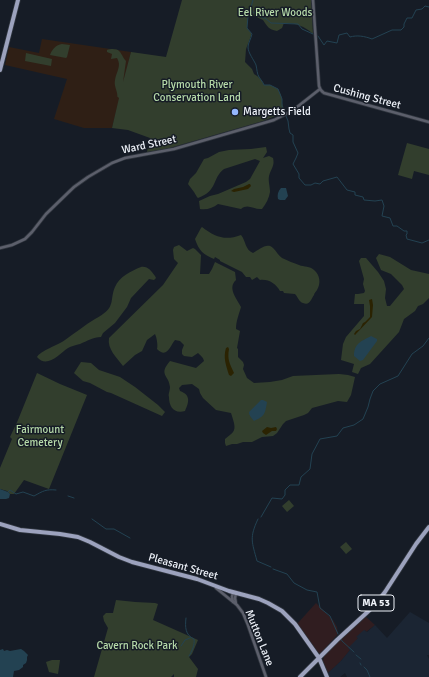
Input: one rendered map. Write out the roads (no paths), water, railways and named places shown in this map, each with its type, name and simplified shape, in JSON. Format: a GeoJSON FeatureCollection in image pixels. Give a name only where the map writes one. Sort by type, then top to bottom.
{"type":"FeatureCollection","features":[{"type":"Feature","properties":{"kind":"main road"},"geometry":{"type":"LineString","coordinates":[[0,70],[18,0]]}},
{"type":"Feature","properties":{"kind":"main road","name":"Pleasant Street"},"geometry":{"type":"LineString","coordinates":[[0,524],[20,530],[65,534],[78,537],[128,561],[209,583],[235,593],[264,601],[282,611],[297,627],[319,658],[327,677]]}},
{"type":"Feature","properties":{"kind":"main road","name":"MA 53"},"geometry":{"type":"LineString","coordinates":[[300,677],[349,628],[374,606],[429,527]]}},
{"type":"Feature","properties":{"kind":"street","name":"Cushing Street"},"geometry":{"type":"LineString","coordinates":[[313,0],[320,89],[324,93],[429,122]]}},
{"type":"Feature","properties":{"kind":"street","name":"Ward Street"},"geometry":{"type":"LineString","coordinates":[[0,248],[12,245],[25,239],[46,214],[74,187],[117,160],[174,149],[265,122],[286,114],[301,105],[320,89]]}},
{"type":"Feature","properties":{"kind":"street","name":"Mutton Lane"},"geometry":{"type":"LineString","coordinates":[[209,583],[220,590],[237,605]]}},
{"type":"Feature","properties":{"kind":"street","name":"Mutton Lane"},"geometry":{"type":"LineString","coordinates":[[233,602],[232,597],[235,593]]}},
{"type":"Feature","properties":{"kind":"street","name":"Mutton Lane"},"geometry":{"type":"LineString","coordinates":[[235,593],[235,600],[246,620],[266,677]]}},
{"type":"Feature","properties":{"kind":"waterway"},"geometry":{"type":"LineString","coordinates":[[253,0],[251,7],[252,12],[248,16],[247,28],[252,34],[248,44],[248,49],[256,65],[258,76],[264,85],[270,85],[278,89],[282,99],[282,106],[298,153],[293,164],[299,174],[299,178],[305,185],[311,185],[315,183],[320,184],[323,181],[337,177],[347,190],[355,192],[355,195],[363,197],[364,200],[382,200],[384,206],[382,216],[390,218],[393,226],[397,226],[404,231],[407,231],[407,239],[422,243],[429,240]]}},
{"type":"Feature","properties":{"kind":"waterway"},"geometry":{"type":"LineString","coordinates":[[318,36],[324,45],[327,41],[337,43],[339,35],[347,33],[350,37],[361,36],[372,39],[392,30],[401,30],[404,27],[407,18],[412,18],[416,10],[422,9],[425,6],[429,7]]}},
{"type":"Feature","properties":{"kind":"waterway"},"geometry":{"type":"LineString","coordinates":[[253,12],[271,23],[298,24],[302,29],[313,34]]}},
{"type":"Feature","properties":{"kind":"waterway"},"geometry":{"type":"LineString","coordinates":[[261,517],[272,498],[282,499],[285,495],[285,490],[290,485],[299,485],[301,477],[310,469],[312,454],[320,439],[337,436],[343,428],[354,425],[363,419],[373,391],[380,384],[398,376],[412,354],[423,346],[429,338]]}},
{"type":"Feature","properties":{"kind":"waterway"},"geometry":{"type":"LineString","coordinates":[[8,492],[10,490],[16,494],[23,492],[34,496],[45,491],[56,490]]}},
{"type":"Feature","properties":{"kind":"waterway"},"geometry":{"type":"LineString","coordinates":[[68,496],[74,498]]}},
{"type":"Feature","properties":{"kind":"waterway"},"geometry":{"type":"LineString","coordinates":[[92,519],[106,529],[114,529],[130,538]]}},
{"type":"Feature","properties":{"kind":"waterway"},"geometry":{"type":"LineString","coordinates":[[258,519],[252,536],[255,555],[257,561],[271,567]]}},
{"type":"Feature","properties":{"kind":"waterway"},"geometry":{"type":"LineString","coordinates":[[273,569],[287,574],[294,583],[307,590],[317,592],[320,608],[330,616],[338,634]]}},
{"type":"Feature","properties":{"kind":"waterway"},"geometry":{"type":"LineString","coordinates":[[186,618],[187,633],[194,639],[193,648],[189,656]]}},
{"type":"Feature","properties":{"kind":"waterway"},"geometry":{"type":"LineString","coordinates":[[181,646],[185,640],[190,638]]}},
{"type":"Feature","properties":{"kind":"waterway"},"geometry":{"type":"LineString","coordinates":[[341,639],[354,652]]}},
{"type":"Feature","properties":{"kind":"waterway"},"geometry":{"type":"LineString","coordinates":[[356,655],[361,659]]}},
{"type":"Feature","properties":{"kind":"waterway"},"geometry":{"type":"LineString","coordinates":[[364,667],[370,677]]}},
{"type":"Feature","properties":{"kind":"place","name":"Margetts Field"},"geometry":{"type":"Point","coordinates":[235,112]}},
{"type":"Feature","properties":{"kind":"park label","name":"Eel River Woods"},"geometry":{"type":"Point","coordinates":[275,13]}},
{"type":"Feature","properties":{"kind":"park label","name":"Plymouth River Conservation Land"},"geometry":{"type":"Point","coordinates":[197,91]}},
{"type":"Feature","properties":{"kind":"park label","name":"Fairmount Cemetery"},"geometry":{"type":"Point","coordinates":[40,436]}},
{"type":"Feature","properties":{"kind":"park label","name":"Cavern Rock Park"},"geometry":{"type":"Point","coordinates":[137,646]}}]}
